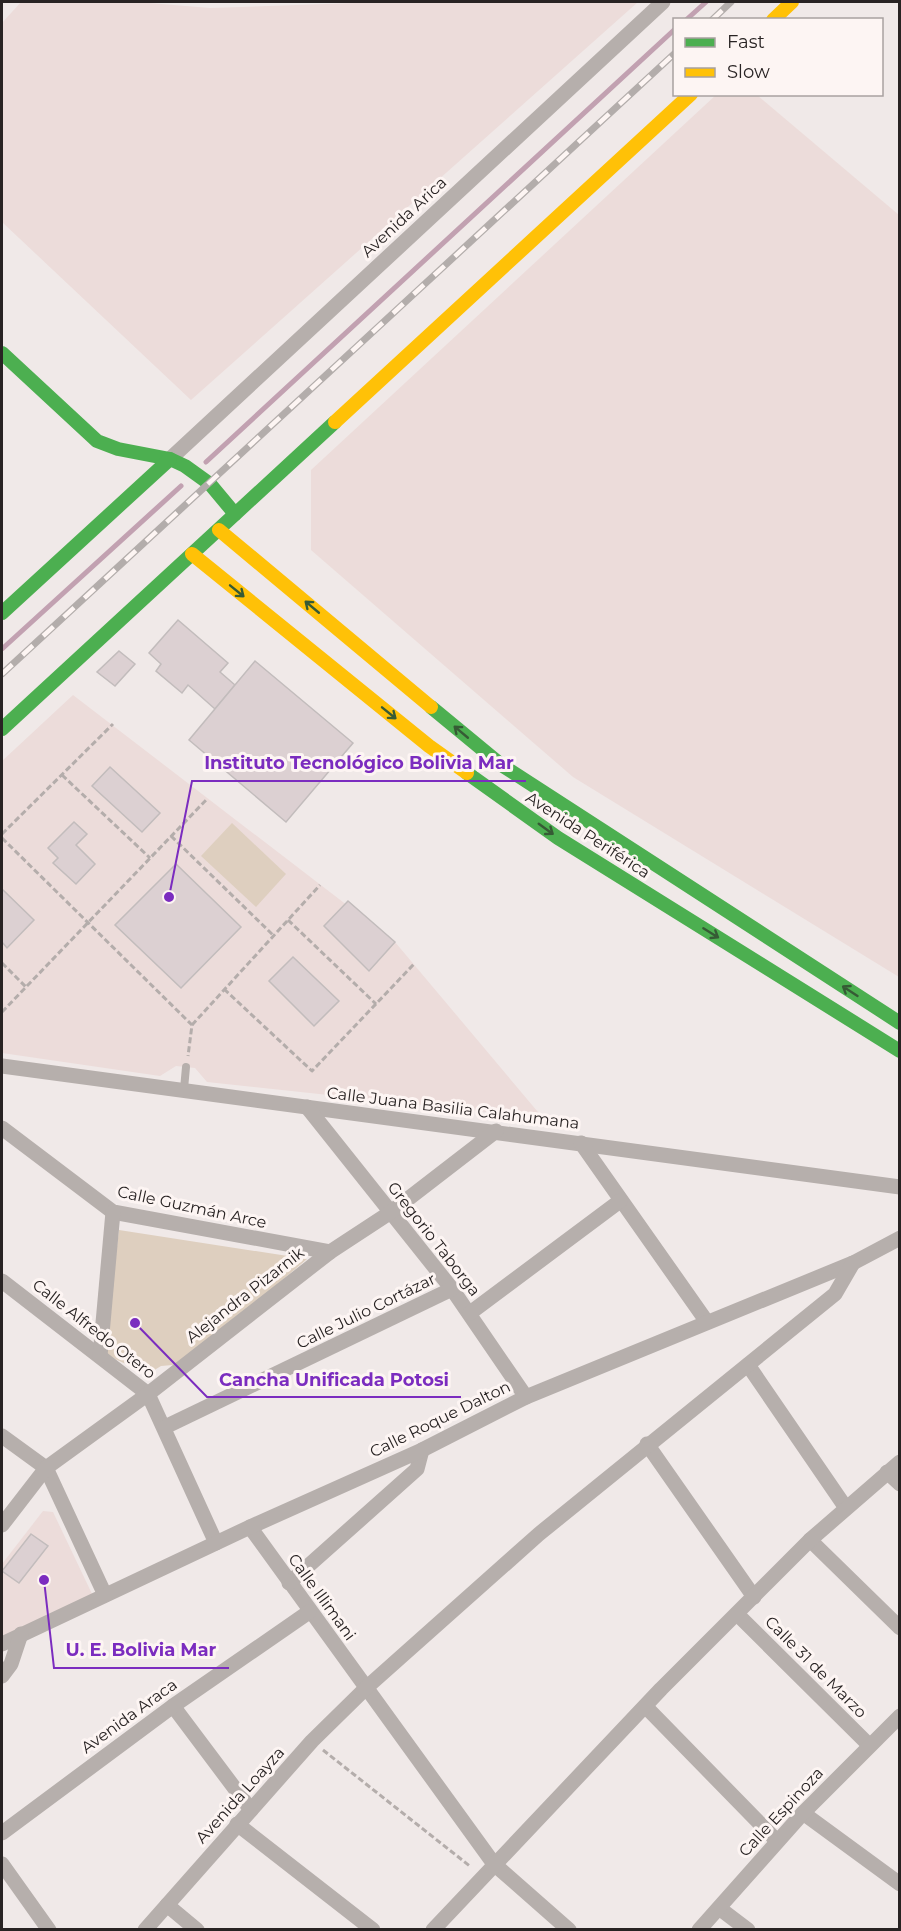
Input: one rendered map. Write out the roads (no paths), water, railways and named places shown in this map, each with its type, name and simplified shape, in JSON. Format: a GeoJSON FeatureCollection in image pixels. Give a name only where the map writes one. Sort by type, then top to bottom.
{"type":"FeatureCollection","features":[{"type":"Feature","properties":{"kind":"street","name":"Avenida Arica"},"geometry":{"type":"LineString","coordinates":[[170,459],[663,2]]}},
{"type":"Feature","properties":{"kind":"street"},"geometry":{"type":"LineString","coordinates":[[775,18],[792,2]]}},
{"type":"Feature","properties":{"kind":"street"},"geometry":{"type":"LineString","coordinates":[[2,729],[689,96]]}},
{"type":"Feature","properties":{"kind":"street"},"geometry":{"type":"LineString","coordinates":[[2,353],[97,441],[118,449],[170,459],[210,484],[235,514]]}},
{"type":"Feature","properties":{"kind":"street"},"geometry":{"type":"LineString","coordinates":[[2,613],[170,459]]}},
{"type":"Feature","properties":{"kind":"street","name":"Avenida Periférica"},"geometry":{"type":"LineString","coordinates":[[219,530],[500,764],[900,1023]]}},
{"type":"Feature","properties":{"kind":"street","name":"Avenida Periférica"},"geometry":{"type":"LineString","coordinates":[[192,554],[429,746],[558,838],[900,1051]]}},
{"type":"Feature","properties":{"kind":"street","name":"Calle Juana Basilia Calahumana"},"geometry":{"type":"LineString","coordinates":[[2,1066],[900,1187]]}},
{"type":"Feature","properties":{"kind":"street","name":"Gregorio Taborga"},"geometry":{"type":"LineString","coordinates":[[308,1107],[452,1289],[526,1397]]}},
{"type":"Feature","properties":{"kind":"street","name":"Calle Guzmán Arce"},"geometry":{"type":"LineString","coordinates":[[2,1128],[113,1212],[330,1252]]}},
{"type":"Feature","properties":{"kind":"street","name":"Alejandra Pizarnik"},"geometry":{"type":"LineString","coordinates":[[2,1525],[46,1467],[148,1394],[330,1252],[391,1212],[496,1131]]}},
{"type":"Feature","properties":{"kind":"street"},"geometry":{"type":"LineString","coordinates":[[581,1143],[707,1322]]}},
{"type":"Feature","properties":{"kind":"street"},"geometry":{"type":"LineString","coordinates":[[470,1313],[620,1201]]}},
{"type":"Feature","properties":{"kind":"street"},"geometry":{"type":"LineString","coordinates":[[100,1356],[113,1212]]}},
{"type":"Feature","properties":{"kind":"street","name":"Calle Roque Dalton"},"geometry":{"type":"LineString","coordinates":[[2,1644],[250,1527],[422,1450],[526,1397],[853,1263],[900,1238]]}},
{"type":"Feature","properties":{"kind":"street","name":"Avenida Loayza"},"geometry":{"type":"LineString","coordinates":[[145,1929],[312,1741],[366,1688],[539,1534],[647,1444],[835,1294],[853,1263]]}},
{"type":"Feature","properties":{"kind":"street","name":"Calle Alfredo Otero"},"geometry":{"type":"LineString","coordinates":[[2,1281],[148,1394],[216,1543]]}},
{"type":"Feature","properties":{"kind":"street","name":"Calle Julio Cortázar"},"geometry":{"type":"LineString","coordinates":[[165,1427],[452,1289]]}},
{"type":"Feature","properties":{"kind":"street"},"geometry":{"type":"LineString","coordinates":[[748,1365],[846,1508]]}},
{"type":"Feature","properties":{"kind":"street"},"geometry":{"type":"LineString","coordinates":[[2,1436],[46,1467],[105,1595]]}},
{"type":"Feature","properties":{"kind":"street"},"geometry":{"type":"LineString","coordinates":[[647,1444],[754,1597]]}},
{"type":"Feature","properties":{"kind":"street"},"geometry":{"type":"LineString","coordinates":[[289,1583],[417,1469],[422,1450]]}},
{"type":"Feature","properties":{"kind":"street"},"geometry":{"type":"LineString","coordinates":[[433,1929],[810,1540],[893,1467],[900,1484]]}},
{"type":"Feature","properties":{"kind":"street","name":"Calle Illimani"},"geometry":{"type":"LineString","coordinates":[[250,1527],[494,1864],[569,1929]]}},
{"type":"Feature","properties":{"kind":"street"},"geometry":{"type":"LineString","coordinates":[[810,1540],[900,1628]]}},
{"type":"Feature","properties":{"kind":"street","name":"Avenida Araca"},"geometry":{"type":"LineString","coordinates":[[2,1833],[173,1706],[309,1611]]}},
{"type":"Feature","properties":{"kind":"street","name":"Calle 31 de Marzo"},"geometry":{"type":"LineString","coordinates":[[737,1614],[870,1745]]}},
{"type":"Feature","properties":{"kind":"street"},"geometry":{"type":"LineString","coordinates":[[2,1676],[10,1664],[21,1634]]}},
{"type":"Feature","properties":{"kind":"street"},"geometry":{"type":"LineString","coordinates":[[173,1706],[250,1810]]}},
{"type":"Feature","properties":{"kind":"street"},"geometry":{"type":"LineString","coordinates":[[646,1707],[777,1841]]}},
{"type":"Feature","properties":{"kind":"street","name":"Calle Espinoza"},"geometry":{"type":"LineString","coordinates":[[699,1929],[803,1813],[870,1745],[898,1721]]}},
{"type":"Feature","properties":{"kind":"street"},"geometry":{"type":"LineString","coordinates":[[803,1813],[900,1884]]}},
{"type":"Feature","properties":{"kind":"street"},"geometry":{"type":"LineString","coordinates":[[237,1824],[373,1929]]}},
{"type":"Feature","properties":{"kind":"street"},"geometry":{"type":"LineString","coordinates":[[2,1864],[49,1929]]}},
{"type":"Feature","properties":{"kind":"street"},"geometry":{"type":"LineString","coordinates":[[167,1905],[197,1929]]}},
{"type":"Feature","properties":{"kind":"street"},"geometry":{"type":"LineString","coordinates":[[719,1908],[748,1929]]}},
{"type":"Feature","properties":{"kind":"lane"},"geometry":{"type":"LineString","coordinates":[[184,1089],[186,1067]]}},
{"type":"Feature","properties":{"kind":"waterway"},"geometry":{"type":"LineString","coordinates":[[688,18],[706,2]]}},
{"type":"Feature","properties":{"kind":"waterway"},"geometry":{"type":"LineString","coordinates":[[206,462],[673,31]]}},
{"type":"Feature","properties":{"kind":"waterway"},"geometry":{"type":"LineString","coordinates":[[2,649],[181,486]]}},
{"type":"Feature","properties":{"kind":"railway"},"geometry":{"type":"LineString","coordinates":[[714,18],[731,2]]}},
{"type":"Feature","properties":{"kind":"railway"},"geometry":{"type":"LineString","coordinates":[[2,674],[673,55]]}},
{"type":"Feature","properties":{"kind":"place","name":"Instituto Tecnológico Bolivia Mar"},"geometry":{"type":"Point","coordinates":[169,897]}},
{"type":"Feature","properties":{"kind":"place","name":"Cancha Unificada Potosi"},"geometry":{"type":"Point","coordinates":[135,1323]}},
{"type":"Feature","properties":{"kind":"place","name":"U. E. Bolivia Mar"},"geometry":{"type":"Point","coordinates":[44,1580]}}]}
